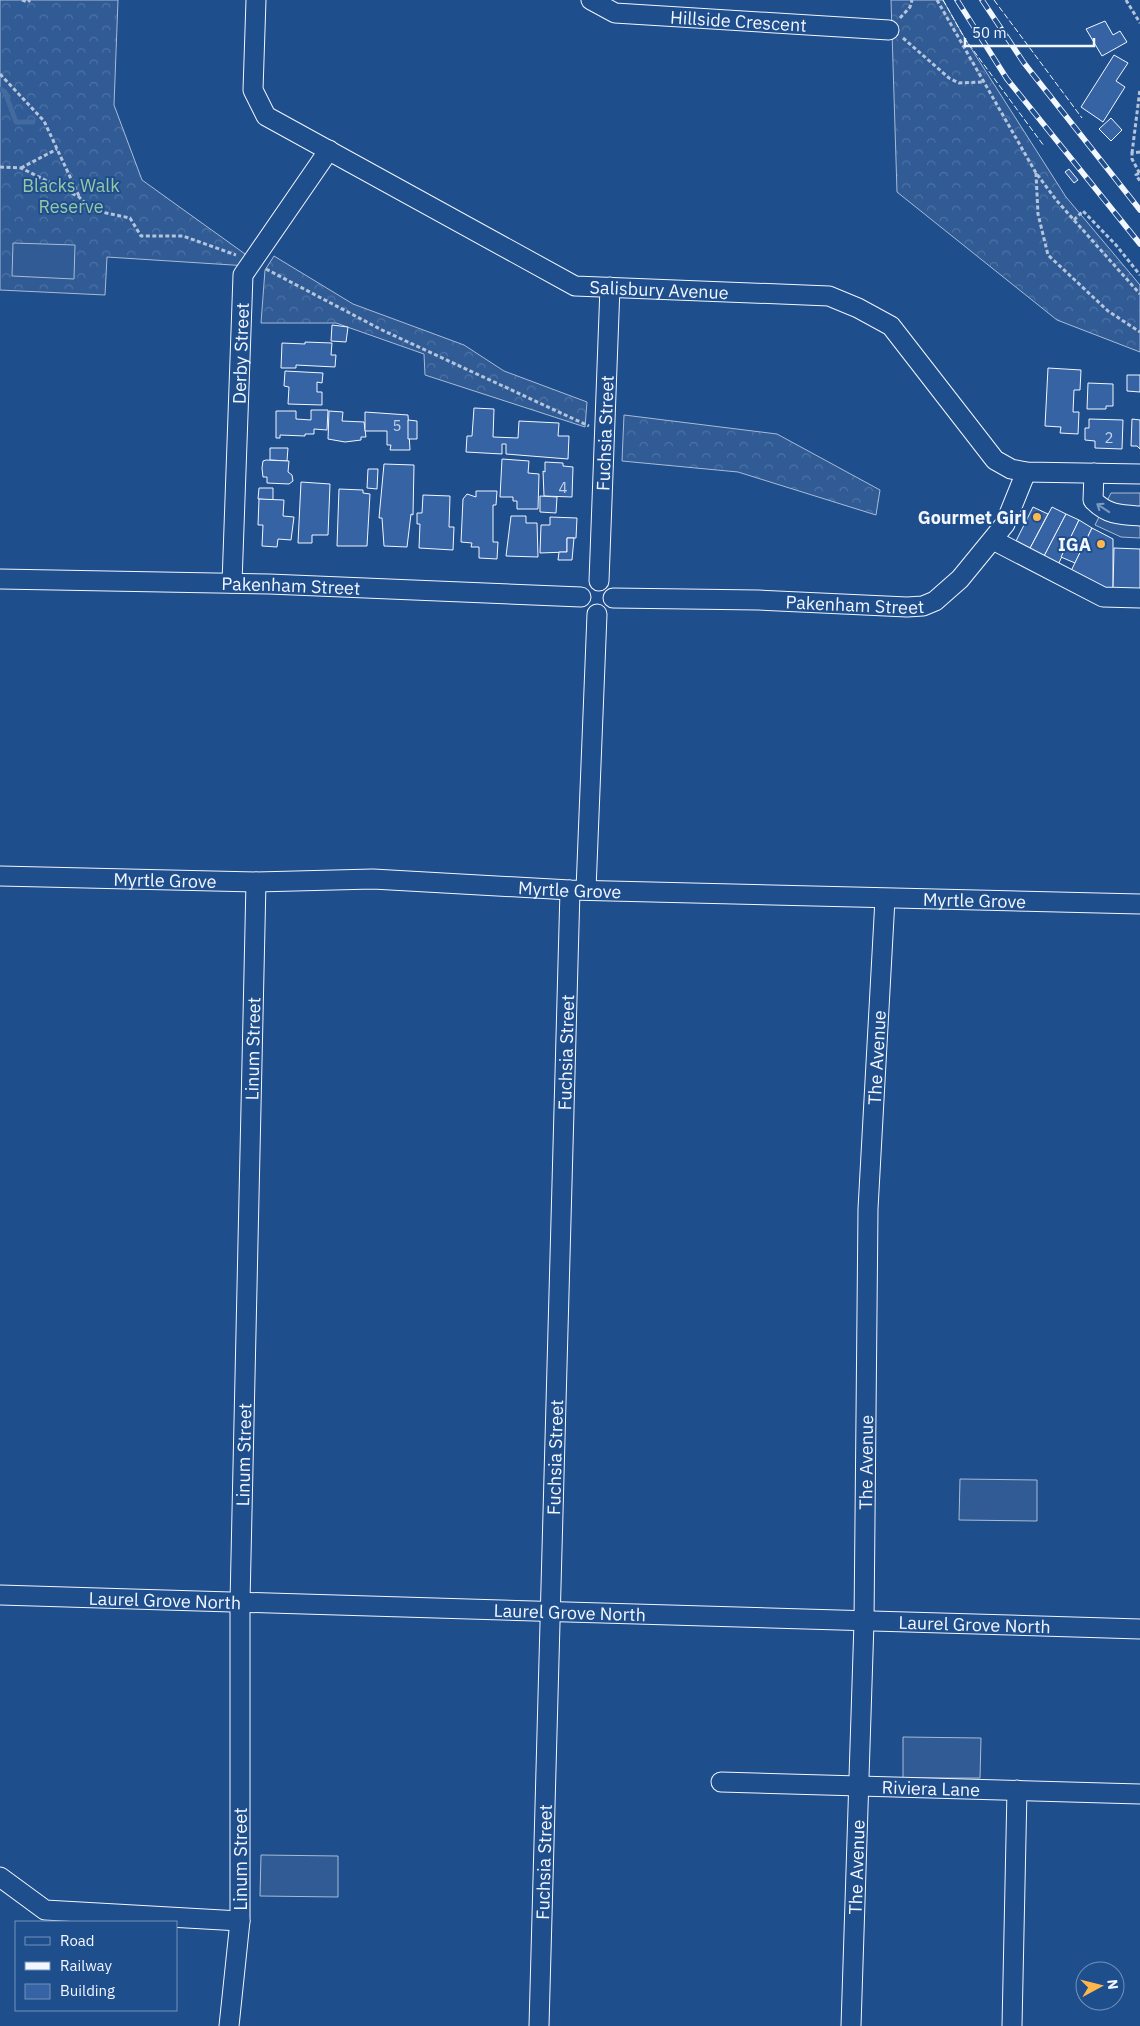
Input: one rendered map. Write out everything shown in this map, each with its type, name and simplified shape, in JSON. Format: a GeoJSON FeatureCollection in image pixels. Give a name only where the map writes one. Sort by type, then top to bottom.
{"type":"FeatureCollection","features":[{"type":"Feature","properties":{"kind":"street","name":"Salisbury Avenue"},"geometry":{"type":"LineString","coordinates":[[256,0],[253,90],[266,116],[576,286],[829,296],[858,308],[891,326],[995,460],[1011,469],[1026,472],[1140,474]]}},
{"type":"Feature","properties":{"kind":"street","name":"Hillside Crescent"},"geometry":{"type":"LineString","coordinates":[[591,0],[615,13],[889,30]]}},
{"type":"Feature","properties":{"kind":"street","name":"Derby Street"},"geometry":{"type":"LineString","coordinates":[[232,583],[242,275],[329,150]]}},
{"type":"Feature","properties":{"kind":"street","name":"Fuchsia Street"},"geometry":{"type":"LineString","coordinates":[[599,581],[603,430],[610,287]]}},
{"type":"Feature","properties":{"kind":"street","name":"Pakenham Street"},"geometry":{"type":"LineString","coordinates":[[613,598],[758,600],[907,607],[924,606],[947,592],[993,540],[1005,524],[1026,472]]}},
{"type":"Feature","properties":{"kind":"street"},"geometry":{"type":"LineString","coordinates":[[1094,474],[1093,500],[1101,509],[1115,515],[1140,516]]}},
{"type":"Feature","properties":{"kind":"street"},"geometry":{"type":"LineString","coordinates":[[993,540],[1104,597],[1140,598]]}},
{"type":"Feature","properties":{"kind":"street","name":"Pakenham Street"},"geometry":{"type":"LineString","coordinates":[[0,579],[232,583],[581,597]]}},
{"type":"Feature","properties":{"kind":"street"},"geometry":{"type":"LineString","coordinates":[[599,581],[611,588],[613,598],[608,609],[597,614],[587,610],[581,597],[589,584],[599,581]]}},
{"type":"Feature","properties":{"kind":"street","name":"Fuchsia Street"},"geometry":{"type":"LineString","coordinates":[[539,2026],[549,1611],[578,890],[597,614]]}},
{"type":"Feature","properties":{"kind":"street","name":"Myrtle Grove"},"geometry":{"type":"LineString","coordinates":[[0,876],[256,882],[373,879],[578,890],[1140,904]]}},
{"type":"Feature","properties":{"kind":"street","name":"Linum Street"},"geometry":{"type":"LineString","coordinates":[[229,2026],[240,1921],[240,1602],[256,882]]}},
{"type":"Feature","properties":{"kind":"street","name":"The Avenue"},"geometry":{"type":"LineString","coordinates":[[851,2026],[864,1622],[868,1209],[885,899]]}},
{"type":"Feature","properties":{"kind":"street","name":"Laurel Grove North"},"geometry":{"type":"LineString","coordinates":[[0,1595],[1140,1629]]}},
{"type":"Feature","properties":{"kind":"street","name":"Riviera Lane"},"geometry":{"type":"LineString","coordinates":[[721,1782],[860,1784],[1140,1794]]}},
{"type":"Feature","properties":{"kind":"street"},"geometry":{"type":"LineString","coordinates":[[1012,2026],[1017,1790]]}},
{"type":"Feature","properties":{"kind":"street"},"geometry":{"type":"LineString","coordinates":[[0,1878],[46,1910],[240,1921]]}},
{"type":"Feature","properties":{"kind":"path"},"geometry":{"type":"LineString","coordinates":[[22,0],[28,2],[30,0]]}},
{"type":"Feature","properties":{"kind":"path"},"geometry":{"type":"LineString","coordinates":[[937,0],[1036,173],[1074,220],[1140,294]]}},
{"type":"Feature","properties":{"kind":"path"},"geometry":{"type":"LineString","coordinates":[[1126,0],[1140,23]]}},
{"type":"Feature","properties":{"kind":"path"},"geometry":{"type":"LineString","coordinates":[[889,30],[892,29],[948,78],[959,83],[984,82]]}},
{"type":"Feature","properties":{"kind":"path"},"geometry":{"type":"LineString","coordinates":[[0,74],[44,121],[80,197],[92,210],[130,218],[141,236],[183,236],[253,261],[382,330],[578,423],[603,430]]}},
{"type":"Feature","properties":{"kind":"path"},"geometry":{"type":"LineString","coordinates":[[1140,89],[1132,153],[1139,173],[1136,175],[1140,181]]}},
{"type":"Feature","properties":{"kind":"path"},"geometry":{"type":"LineString","coordinates":[[21,168],[57,149]]}},
{"type":"Feature","properties":{"kind":"path"},"geometry":{"type":"LineString","coordinates":[[1132,153],[1140,152]]}},
{"type":"Feature","properties":{"kind":"path"},"geometry":{"type":"LineString","coordinates":[[0,167],[21,168],[80,197]]}},
{"type":"Feature","properties":{"kind":"path"},"geometry":{"type":"LineString","coordinates":[[1036,173],[1038,214],[1048,255],[1108,311],[1140,332]]}},
{"type":"Feature","properties":{"kind":"path"},"geometry":{"type":"LineString","coordinates":[[1074,220],[1084,211],[1116,245],[1140,275]]}},
{"type":"Feature","properties":{"kind":"green space","name":"Blacks Walk Reserve"},"geometry":{"type":"Polygon","coordinates":[[[0,0],[118,0],[114,105],[142,180],[252,259],[248,266],[107,257],[105,295],[0,290],[0,0]]]}},
{"type":"Feature","properties":{"kind":"green space"},"geometry":{"type":"Polygon","coordinates":[[[891,0],[943,0],[967,42],[1066,197],[1140,285],[1140,352],[1057,320],[897,192],[891,0]]]}},
{"type":"Feature","properties":{"kind":"green space"},"geometry":{"type":"Polygon","coordinates":[[[274,256],[353,304],[464,345],[504,371],[587,402],[585,427],[425,375],[424,354],[336,323],[261,323],[265,270],[274,256]]]}},
{"type":"Feature","properties":{"kind":"green space"},"geometry":{"type":"Polygon","coordinates":[[[624,415],[777,434],[880,490],[876,515],[738,472],[622,461],[624,415]]]}},
{"type":"Feature","properties":{"kind":"shaded area"},"geometry":{"type":"Polygon","coordinates":[[[13,243],[75,245],[74,279],[12,276],[13,243]]]}},
{"type":"Feature","properties":{"kind":"shaded area"},"geometry":{"type":"Polygon","coordinates":[[[1111,493],[1140,493],[1140,538],[1121,537],[1095,525],[1111,493]]]}},
{"type":"Feature","properties":{"kind":"shaded area"},"geometry":{"type":"Polygon","coordinates":[[[960,1479],[1037,1480],[1037,1521],[959,1520],[960,1479]]]}},
{"type":"Feature","properties":{"kind":"shaded area"},"geometry":{"type":"Polygon","coordinates":[[[903,1737],[981,1738],[980,1778],[903,1778],[903,1737]]]}},
{"type":"Feature","properties":{"kind":"shaded area"},"geometry":{"type":"Polygon","coordinates":[[[261,1855],[338,1856],[338,1897],[260,1896],[261,1855]]]}},
{"type":"Feature","properties":{"kind":"building"},"geometry":{"type":"Polygon","coordinates":[[[1105,21],[1113,35],[1120,31],[1127,42],[1102,56],[1086,29],[1105,21]]]}},
{"type":"Feature","properties":{"kind":"building"},"geometry":{"type":"Polygon","coordinates":[[[1114,55],[1128,63],[1116,81],[1125,87],[1103,122],[1081,107],[1114,55]]]}},
{"type":"Feature","properties":{"kind":"building"},"geometry":{"type":"Polygon","coordinates":[[[1111,118],[1122,130],[1111,141],[1099,129],[1111,118]]]}},
{"type":"Feature","properties":{"kind":"building"},"geometry":{"type":"Polygon","coordinates":[[[1069,169],[1078,180],[1074,183],[1065,172],[1069,169]]]}},
{"type":"Feature","properties":{"kind":"building"},"geometry":{"type":"Polygon","coordinates":[[[332,325],[348,327],[346,342],[331,341],[332,325]]]}},
{"type":"Feature","properties":{"kind":"building"},"geometry":{"type":"Polygon","coordinates":[[[305,342],[332,343],[331,355],[336,355],[335,367],[296,365],[296,368],[281,368],[282,343],[305,344],[305,342]]]}},
{"type":"Feature","properties":{"kind":"building"},"geometry":{"type":"Polygon","coordinates":[[[1048,368],[1081,370],[1080,390],[1074,390],[1073,412],[1079,412],[1078,434],[1060,433],[1061,427],[1045,426],[1048,368]]]}},
{"type":"Feature","properties":{"kind":"building"},"geometry":{"type":"Polygon","coordinates":[[[285,371],[323,373],[322,383],[317,382],[317,392],[322,392],[322,405],[288,404],[289,387],[284,386],[285,371]]]}},
{"type":"Feature","properties":{"kind":"building"},"geometry":{"type":"Polygon","coordinates":[[[1127,375],[1140,375],[1140,392],[1127,391],[1127,375]]]}},
{"type":"Feature","properties":{"kind":"building"},"geometry":{"type":"Polygon","coordinates":[[[1088,383],[1113,384],[1113,406],[1106,406],[1106,409],[1087,409],[1088,383]]]}},
{"type":"Feature","properties":{"kind":"building"},"geometry":{"type":"Polygon","coordinates":[[[474,408],[494,409],[493,437],[518,438],[519,421],[559,423],[558,436],[569,436],[568,459],[506,454],[506,444],[502,444],[502,454],[466,452],[467,436],[472,436],[474,408]]]}},
{"type":"Feature","properties":{"kind":"building"},"geometry":{"type":"Polygon","coordinates":[[[311,410],[328,410],[327,430],[314,429],[314,434],[305,434],[305,436],[280,435],[280,438],[276,438],[276,411],[296,411],[296,419],[311,420],[311,410]]]}},
{"type":"Feature","properties":{"kind":"building"},"geometry":{"type":"Polygon","coordinates":[[[329,411],[343,412],[342,421],[364,422],[366,437],[361,437],[361,440],[345,442],[328,439],[329,411]]]}},
{"type":"Feature","properties":{"kind":"building"},"geometry":{"type":"Polygon","coordinates":[[[365,412],[408,415],[410,450],[390,450],[391,445],[387,445],[387,431],[365,431],[365,412]]]}},
{"type":"Feature","properties":{"kind":"building"},"geometry":{"type":"Polygon","coordinates":[[[1089,419],[1123,420],[1122,449],[1095,448],[1095,441],[1085,440],[1085,428],[1089,428],[1089,419]]]}},
{"type":"Feature","properties":{"kind":"building"},"geometry":{"type":"Polygon","coordinates":[[[1132,419],[1140,420],[1140,449],[1137,446],[1131,446],[1132,419]]]}},
{"type":"Feature","properties":{"kind":"building"},"geometry":{"type":"Polygon","coordinates":[[[408,420],[417,421],[417,439],[408,439],[408,420]]]}},
{"type":"Feature","properties":{"kind":"building"},"geometry":{"type":"Polygon","coordinates":[[[270,448],[288,448],[287,461],[270,460],[270,448]]]}},
{"type":"Feature","properties":{"kind":"building"},"geometry":{"type":"Polygon","coordinates":[[[502,459],[529,461],[528,473],[539,474],[538,509],[517,509],[517,501],[513,501],[513,497],[500,497],[502,459]]]}},
{"type":"Feature","properties":{"kind":"building"},"geometry":{"type":"Polygon","coordinates":[[[263,461],[289,461],[288,472],[292,475],[293,481],[289,484],[267,483],[267,477],[263,477],[262,468],[263,461]]]}},
{"type":"Feature","properties":{"kind":"building"},"geometry":{"type":"Polygon","coordinates":[[[545,462],[563,463],[563,466],[573,467],[572,497],[544,496],[543,471],[545,472],[545,462]]]}},
{"type":"Feature","properties":{"kind":"building"},"geometry":{"type":"Polygon","coordinates":[[[384,464],[414,465],[413,515],[411,514],[407,547],[384,546],[382,518],[379,518],[384,464]]]}},
{"type":"Feature","properties":{"kind":"building"},"geometry":{"type":"Polygon","coordinates":[[[368,469],[378,469],[377,489],[367,488],[368,469]]]}},
{"type":"Feature","properties":{"kind":"building"},"geometry":{"type":"Polygon","coordinates":[[[301,482],[330,484],[328,535],[312,535],[312,543],[298,543],[301,482]]]}},
{"type":"Feature","properties":{"kind":"building"},"geometry":{"type":"Polygon","coordinates":[[[259,488],[273,488],[273,500],[258,499],[259,488]]]}},
{"type":"Feature","properties":{"kind":"building"},"geometry":{"type":"Polygon","coordinates":[[[339,489],[363,490],[363,493],[370,494],[367,546],[337,546],[339,489]]]}},
{"type":"Feature","properties":{"kind":"building"},"geometry":{"type":"Polygon","coordinates":[[[476,491],[497,491],[496,505],[493,505],[493,542],[498,542],[497,559],[479,558],[479,547],[471,547],[472,543],[461,542],[463,499],[467,494],[476,497],[476,491]]]}},
{"type":"Feature","properties":{"kind":"building"},"geometry":{"type":"Polygon","coordinates":[[[423,495],[450,496],[449,527],[454,527],[453,550],[419,548],[420,524],[417,524],[417,513],[422,513],[423,495]]]}},
{"type":"Feature","properties":{"kind":"building"},"geometry":{"type":"Polygon","coordinates":[[[540,496],[557,497],[556,513],[540,512],[540,496]]]}},
{"type":"Feature","properties":{"kind":"building"},"geometry":{"type":"Polygon","coordinates":[[[259,499],[284,500],[283,516],[294,517],[291,540],[278,539],[277,547],[262,546],[263,525],[258,525],[259,499]]]}},
{"type":"Feature","properties":{"kind":"building"},"geometry":{"type":"Polygon","coordinates":[[[1033,507],[1048,514],[1028,552],[1014,545],[1033,507]]]}},
{"type":"Feature","properties":{"kind":"building"},"geometry":{"type":"Polygon","coordinates":[[[1052,507],[1066,514],[1042,560],[1028,552],[1052,507]]]}},
{"type":"Feature","properties":{"kind":"building"},"geometry":{"type":"Polygon","coordinates":[[[1066,514],[1079,520],[1057,567],[1042,560],[1066,514]]]}},
{"type":"Feature","properties":{"kind":"building"},"geometry":{"type":"Polygon","coordinates":[[[511,516],[526,516],[526,523],[537,523],[538,557],[506,556],[511,516]]]}},
{"type":"Feature","properties":{"kind":"building"},"geometry":{"type":"Polygon","coordinates":[[[550,517],[577,518],[576,538],[567,538],[567,552],[540,553],[541,525],[550,525],[550,517]]]}},
{"type":"Feature","properties":{"kind":"building"},"geometry":{"type":"Polygon","coordinates":[[[1079,520],[1092,528],[1075,563],[1061,557],[1079,520]]]}},
{"type":"Feature","properties":{"kind":"building"},"geometry":{"type":"Polygon","coordinates":[[[1092,528],[1113,539],[1113,590],[1103,590],[1070,573],[1092,528]]]}},
{"type":"Feature","properties":{"kind":"building"},"geometry":{"type":"Polygon","coordinates":[[[567,538],[574,538],[572,560],[558,560],[559,552],[567,552],[567,538]]]}},
{"type":"Feature","properties":{"kind":"building"},"geometry":{"type":"Polygon","coordinates":[[[1114,548],[1140,549],[1140,591],[1113,590],[1114,548]]]}},
{"type":"Feature","properties":{"kind":"waterway"},"geometry":{"type":"LineString","coordinates":[[0,89],[5,92],[16,122],[33,122]]}},
{"type":"Feature","properties":{"kind":"railway"},"geometry":{"type":"LineString","coordinates":[[957,0],[1007,79],[1140,244]]}},
{"type":"Feature","properties":{"kind":"railway"},"geometry":{"type":"LineString","coordinates":[[982,0],[1024,63],[1140,210]]}},
{"type":"Feature","properties":{"kind":"fence"},"geometry":{"type":"LineString","coordinates":[[943,0],[965,39],[1044,146]]}},
{"type":"Feature","properties":{"kind":"fence"},"geometry":{"type":"LineString","coordinates":[[994,0],[1082,118]]}},
{"type":"Feature","properties":{"kind":"place","name":"Gourmet Girl"},"geometry":{"type":"Point","coordinates":[1037,517]}},
{"type":"Feature","properties":{"kind":"place","name":"IGA"},"geometry":{"type":"Point","coordinates":[1101,544]}}]}
